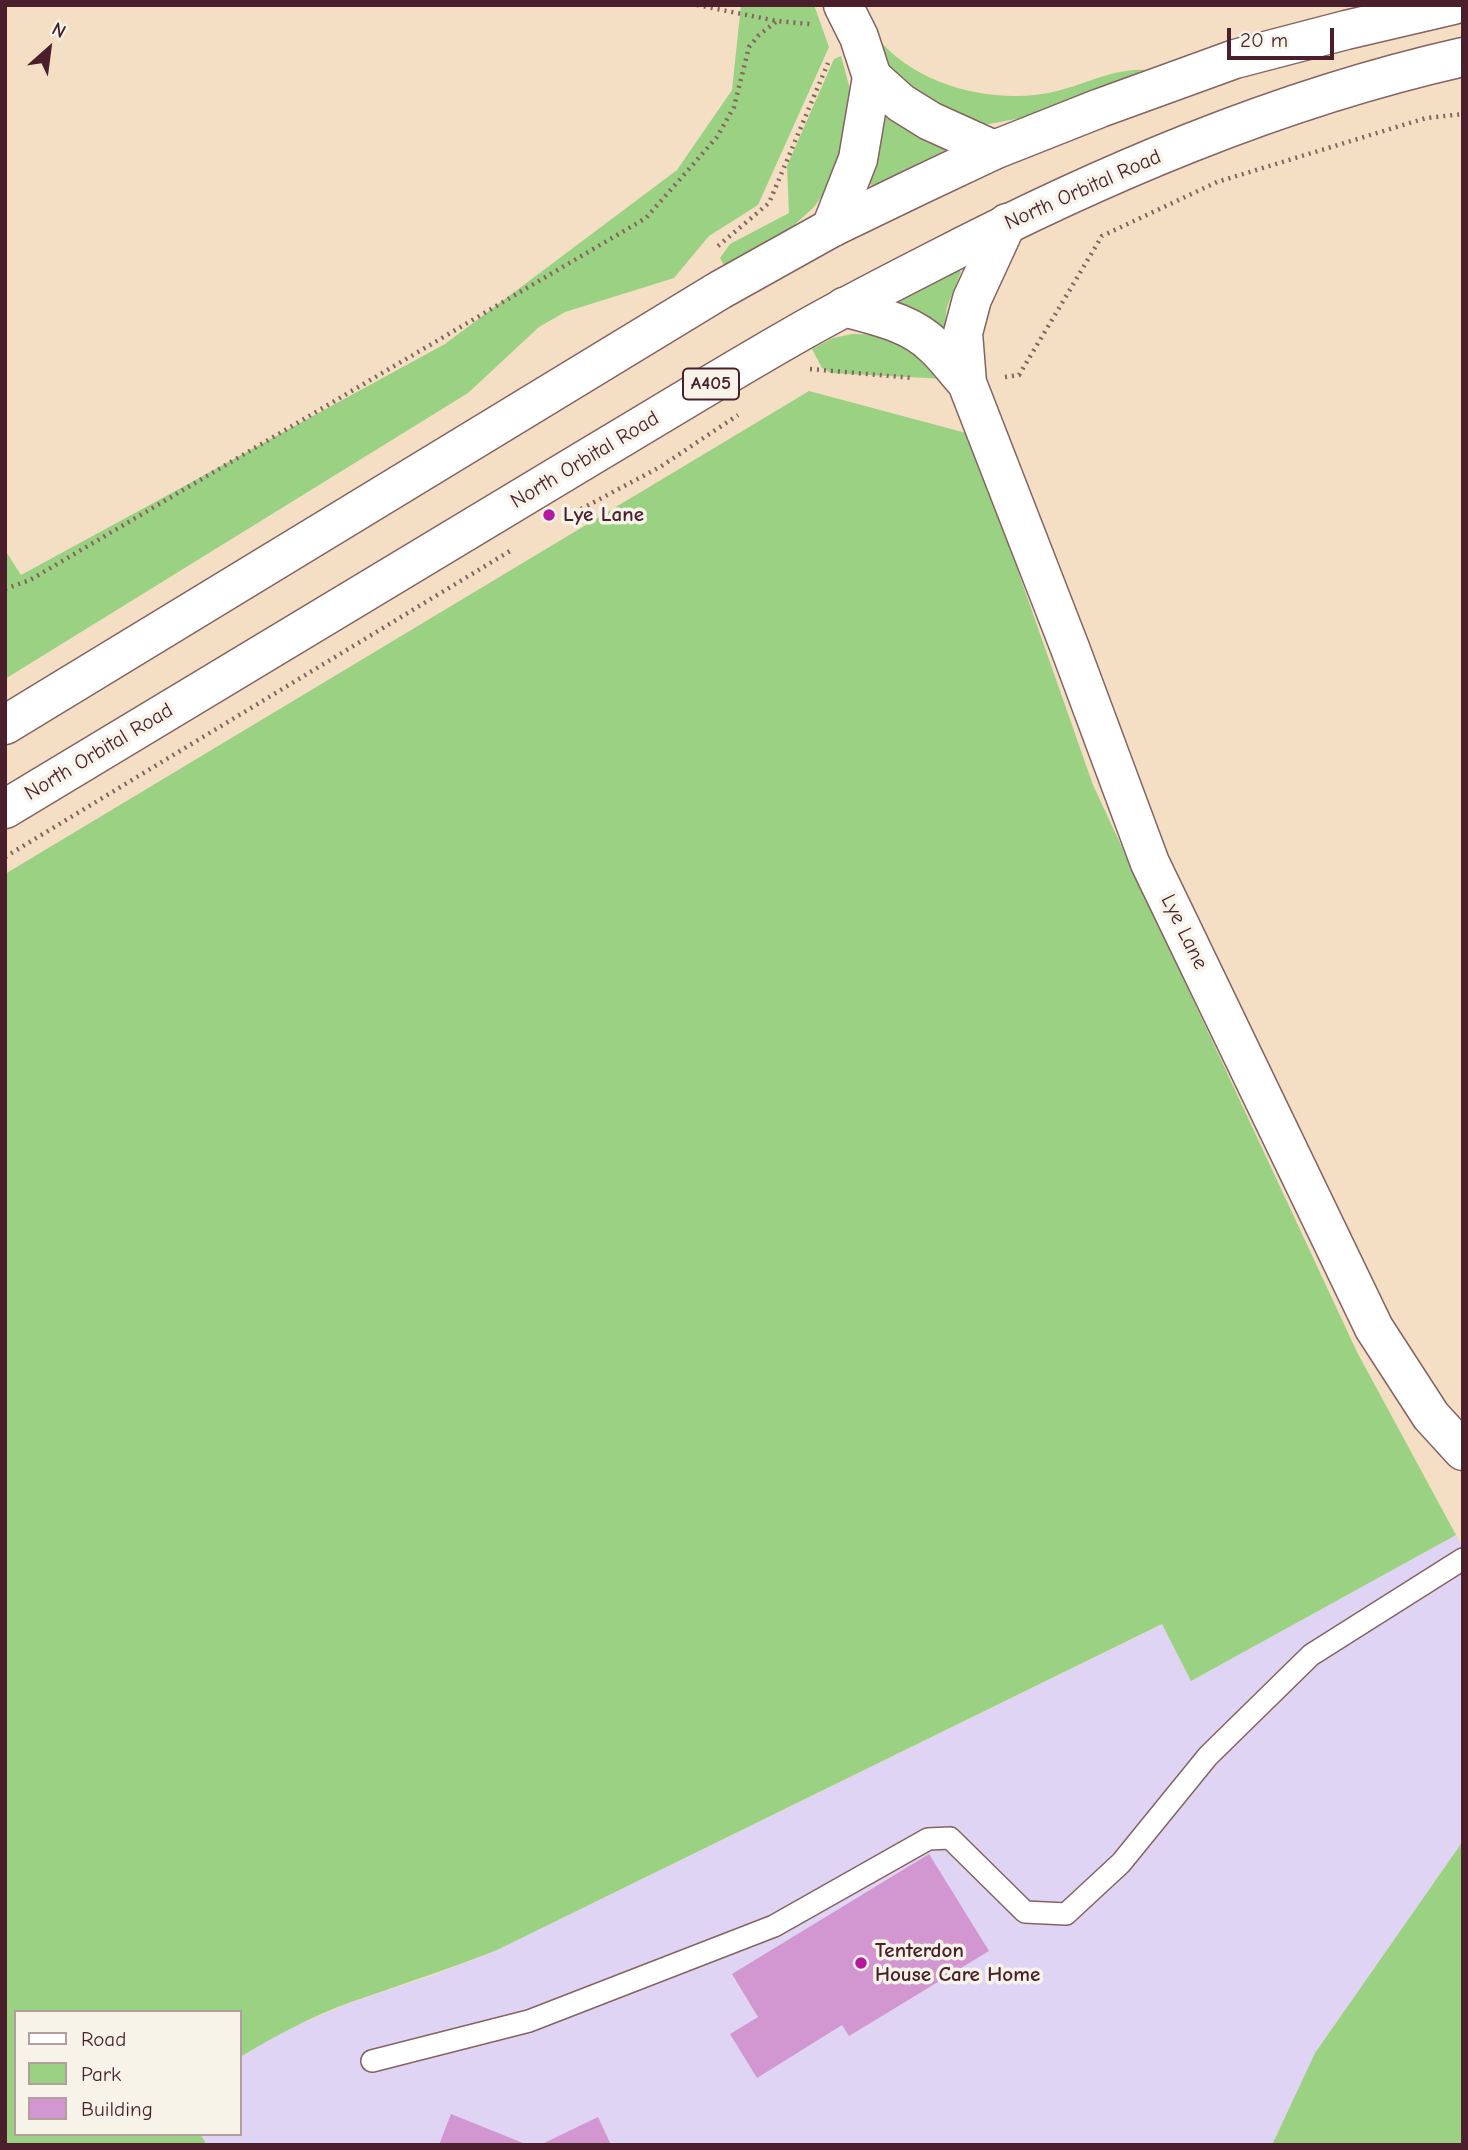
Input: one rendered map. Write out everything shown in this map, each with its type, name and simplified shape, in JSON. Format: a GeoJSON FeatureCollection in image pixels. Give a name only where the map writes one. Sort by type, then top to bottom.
{"type":"FeatureCollection","features":[{"type":"Feature","properties":{"kind":"main road"},"geometry":{"type":"LineString","coordinates":[[5,725],[720,290],[831,228],[994,150],[1100,108],[1235,60],[1453,5]]}},
{"type":"Feature","properties":{"kind":"main road"},"geometry":{"type":"LineString","coordinates":[[828,15],[859,37],[872,77],[858,159],[831,228]]}},
{"type":"Feature","properties":{"kind":"main road","name":"North Orbital Road"},"geometry":{"type":"LineString","coordinates":[[5,809],[844,307],[1007,223],[1121,171],[1279,110],[1409,69],[1463,57]]}},
{"type":"Feature","properties":{"kind":"main road"},"geometry":{"type":"LineString","coordinates":[[872,77],[901,103],[930,121],[994,150]]}},
{"type":"Feature","properties":{"kind":"main road","name":"Lye Lane"},"geometry":{"type":"LineString","coordinates":[[1007,223],[972,299],[963,333],[967,383],[1150,863],[1374,1328],[1431,1416],[1463,1451]]}},
{"type":"Feature","properties":{"kind":"main road","name":"Lye Lane"},"geometry":{"type":"LineString","coordinates":[[844,307],[901,324],[922,335],[967,383]]}},
{"type":"Feature","properties":{"kind":"lane"},"geometry":{"type":"LineString","coordinates":[[372,2061],[529,2021],[774,1926],[928,1839],[950,1838],[1025,1912],[1066,1914],[1121,1863],[1208,1756],[1311,1655],[1463,1559]]}},
{"type":"Feature","properties":{"kind":"path"},"geometry":{"type":"LineString","coordinates":[[696,5],[776,21],[828,15]]}},
{"type":"Feature","properties":{"kind":"path"},"geometry":{"type":"LineString","coordinates":[[5,589],[30,580],[646,218],[717,137],[734,107],[749,47],[776,21]]}},
{"type":"Feature","properties":{"kind":"path"},"geometry":{"type":"LineString","coordinates":[[807,369],[967,383],[1019,375],[1102,236],[1217,183],[1426,118],[1463,114]]}},
{"type":"Feature","properties":{"kind":"path"},"geometry":{"type":"LineString","coordinates":[[578,510],[660,467],[739,414]]}},
{"type":"Feature","properties":{"kind":"path"},"geometry":{"type":"LineString","coordinates":[[5,857],[520,545]]}},
{"type":"Feature","properties":{"kind":"shaded area"},"geometry":{"type":"Polygon","coordinates":[[[1456,1535],[1463,1549],[1463,1841],[1315,2053],[1272,2145],[207,2145],[201,2136],[242,2136],[242,2056],[280,2033],[349,2003],[431,1976],[497,1950],[1163,1624],[1191,1681],[1456,1535]]]}},
{"type":"Feature","properties":{"kind":"green space"},"geometry":{"type":"Polygon","coordinates":[[[741,5],[814,5],[829,47],[758,205],[709,236],[674,278],[565,312],[539,327],[468,393],[5,679],[5,550],[21,575],[445,344],[677,170],[732,90],[741,5]]]}},
{"type":"Feature","properties":{"kind":"green space"},"geometry":{"type":"Polygon","coordinates":[[[878,38],[894,55],[914,69],[936,80],[985,94],[1034,95],[1057,91],[1123,71],[1146,70],[1021,118],[989,124],[959,121],[903,87],[882,57],[878,38]]]}},
{"type":"Feature","properties":{"kind":"green space"},"geometry":{"type":"Polygon","coordinates":[[[841,56],[850,89],[852,121],[833,181],[814,207],[790,229],[725,267],[720,258],[730,244],[789,213],[787,166],[834,59],[841,56]]]}},
{"type":"Feature","properties":{"kind":"green space"},"geometry":{"type":"Polygon","coordinates":[[[891,114],[947,145],[946,150],[872,186],[869,183],[886,117],[891,114]]]}},
{"type":"Feature","properties":{"kind":"green space"},"geometry":{"type":"Polygon","coordinates":[[[958,268],[961,272],[947,307],[944,329],[929,318],[892,303],[958,268]]]}},
{"type":"Feature","properties":{"kind":"green space"},"geometry":{"type":"Polygon","coordinates":[[[852,334],[881,336],[904,345],[945,379],[831,373],[822,368],[812,349],[833,338],[852,334]]]}},
{"type":"Feature","properties":{"kind":"green space"},"geometry":{"type":"Polygon","coordinates":[[[809,391],[970,434],[1093,785],[1357,1352],[1456,1535],[1191,1681],[1162,1624],[497,1950],[336,2008],[294,2027],[242,2056],[242,2010],[14,2010],[14,2136],[201,2136],[207,2145],[5,2145],[5,874],[809,391]]]}},
{"type":"Feature","properties":{"kind":"green space"},"geometry":{"type":"Polygon","coordinates":[[[1463,1841],[1463,2145],[1272,2145],[1315,2053],[1463,1841]]]}},
{"type":"Feature","properties":{"kind":"building","name":"Tenterdon House Care Home"},"geometry":{"type":"Polygon","coordinates":[[[929,1854],[989,1951],[849,2036],[842,2025],[757,2078],[730,2034],[758,2017],[732,1974],[929,1854]]]}},
{"type":"Feature","properties":{"kind":"building"},"geometry":{"type":"Polygon","coordinates":[[[451,2114],[528,2145],[439,2145],[451,2114]]]}},
{"type":"Feature","properties":{"kind":"building"},"geometry":{"type":"Polygon","coordinates":[[[598,2117],[611,2145],[540,2145],[598,2117]]]}},
{"type":"Feature","properties":{"kind":"place","name":"Lye Lane"},"geometry":{"type":"Point","coordinates":[549,515]}},
{"type":"Feature","properties":{"kind":"place","name":"Tenterdon House Care Home"},"geometry":{"type":"Point","coordinates":[861,1963]}}]}
